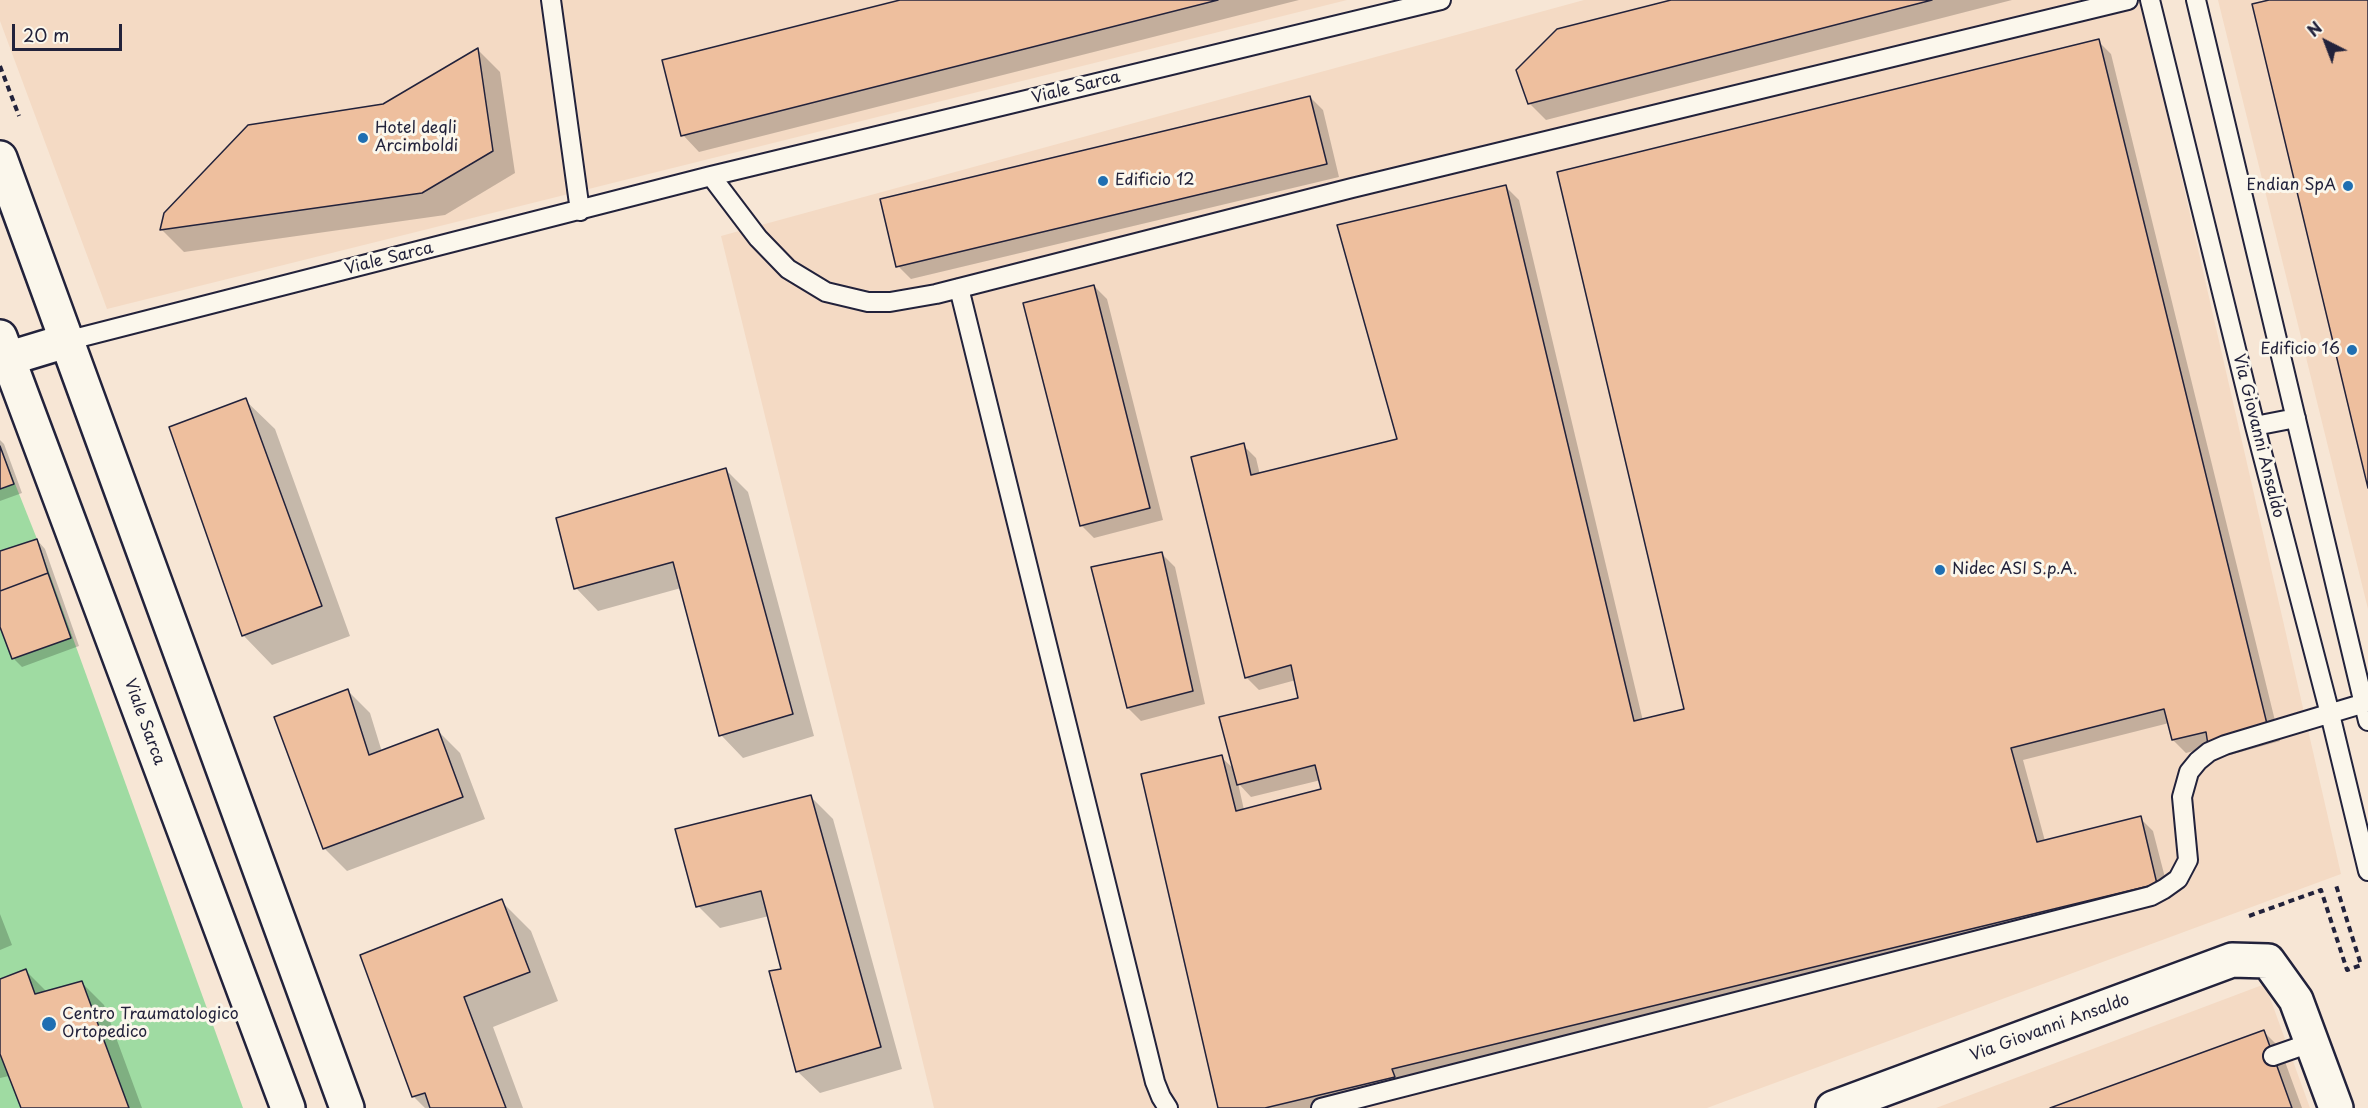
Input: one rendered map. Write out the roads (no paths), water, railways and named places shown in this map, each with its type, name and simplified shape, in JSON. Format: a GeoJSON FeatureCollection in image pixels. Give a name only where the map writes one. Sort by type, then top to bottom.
{"type":"FeatureCollection","features":[{"type":"Feature","properties":{"kind":"street"},"geometry":{"type":"LineString","coordinates":[[0,158],[347,1108]]}},
{"type":"Feature","properties":{"kind":"street"},"geometry":{"type":"LineString","coordinates":[[3,352],[66,341]]}},
{"type":"Feature","properties":{"kind":"street","name":"Viale Sarca"},"geometry":{"type":"LineString","coordinates":[[3,352],[288,1108]]}},
{"type":"Feature","properties":{"kind":"street","name":"Via Giovanni Ansaldo"},"geometry":{"type":"LineString","coordinates":[[1833,1108],[2232,960],[2268,961],[2296,1000],[2313,1042]]}},
{"type":"Feature","properties":{"kind":"street"},"geometry":{"type":"LineString","coordinates":[[2313,1042],[2336,1108]]}},
{"type":"Feature","properties":{"kind":"lane"},"geometry":{"type":"LineString","coordinates":[[551,0],[580,211]]}},
{"type":"Feature","properties":{"kind":"lane","name":"Viale Sarca"},"geometry":{"type":"LineString","coordinates":[[66,341],[711,176],[1441,0]]}},
{"type":"Feature","properties":{"kind":"lane"},"geometry":{"type":"LineString","coordinates":[[711,176],[772,255],[788,269],[826,292],[868,302],[890,302],[959,288],[1352,188],[2128,0]]}},
{"type":"Feature","properties":{"kind":"lane","name":"Via Giovanni Ansaldo"},"geometry":{"type":"LineString","coordinates":[[2150,0],[2368,871]]}},
{"type":"Feature","properties":{"kind":"lane"},"geometry":{"type":"LineString","coordinates":[[2196,0],[2366,703],[2368,721]]}},
{"type":"Feature","properties":{"kind":"lane"},"geometry":{"type":"LineString","coordinates":[[959,288],[1155,1082],[1168,1108]]}},
{"type":"Feature","properties":{"kind":"lane"},"geometry":{"type":"LineString","coordinates":[[2255,426],[2296,418]]}},
{"type":"Feature","properties":{"kind":"lane"},"geometry":{"type":"LineString","coordinates":[[1321,1108],[2151,896],[2178,879],[2188,860],[2182,797],[2189,772],[2198,761],[2225,745],[2366,703]]}},
{"type":"Feature","properties":{"kind":"lane"},"geometry":{"type":"LineString","coordinates":[[2273,1056],[2313,1042]]}},
{"type":"Feature","properties":{"kind":"place","name":"Hotel degli Arcimboldi"},"geometry":{"type":"Point","coordinates":[363,138]}},
{"type":"Feature","properties":{"kind":"place","name":"Edificio 12"},"geometry":{"type":"Point","coordinates":[1103,181]}},
{"type":"Feature","properties":{"kind":"place","name":"Endian SpA"},"geometry":{"type":"Point","coordinates":[2348,186]}},
{"type":"Feature","properties":{"kind":"place","name":"Edificio 16"},"geometry":{"type":"Point","coordinates":[2352,350]}},
{"type":"Feature","properties":{"kind":"place","name":"Nidec ASI S.p.A."},"geometry":{"type":"Point","coordinates":[1940,570]}},
{"type":"Feature","properties":{"kind":"place","name":"Centro Traumatologico Ortopedico"},"geometry":{"type":"Point","coordinates":[49,1024]}}]}
